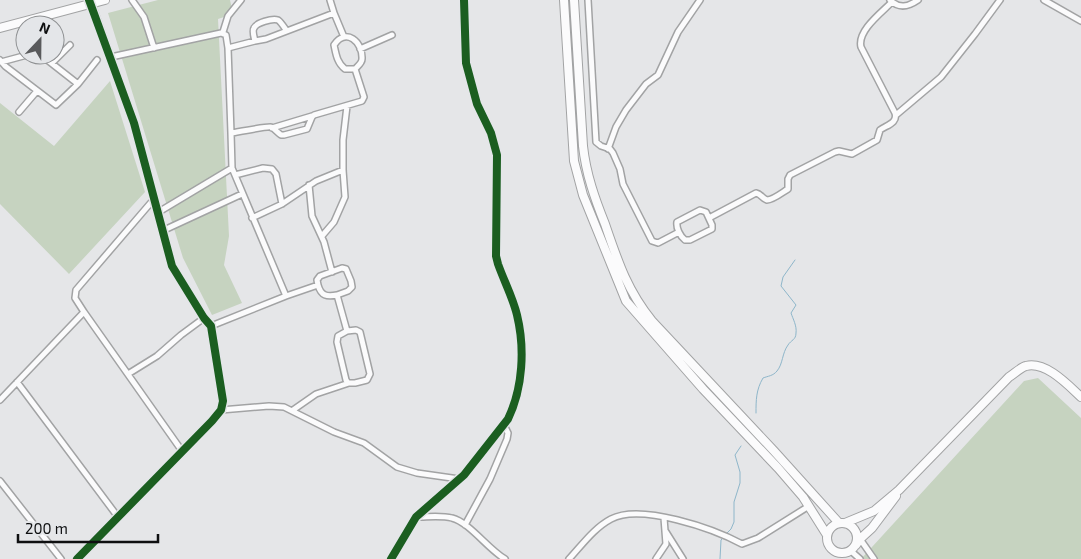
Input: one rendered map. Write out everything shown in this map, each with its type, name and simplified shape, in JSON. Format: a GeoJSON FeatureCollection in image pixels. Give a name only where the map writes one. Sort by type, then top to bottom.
{"type":"FeatureCollection","features":[{"type":"Feature","properties":{"kind":"main road"},"geometry":{"type":"LineString","coordinates":[[0,28],[105,0]]}},
{"type":"Feature","properties":{"kind":"main road"},"geometry":{"type":"LineString","coordinates":[[564,0],[574,161],[583,195],[626,301],[703,389],[803,497],[827,535],[829,547],[834,551],[839,553],[853,549],[860,539],[872,528],[899,490]]}},
{"type":"Feature","properties":{"kind":"main road"},"geometry":{"type":"LineString","coordinates":[[574,0],[586,169],[624,275],[637,302],[652,322],[842,523],[852,526],[858,540],[853,549]]}},
{"type":"Feature","properties":{"kind":"main road"},"geometry":{"type":"LineString","coordinates":[[827,535],[829,530],[842,523],[874,511],[899,490],[1009,377],[1026,366],[1042,367],[1050,370],[1081,397]]}},
{"type":"Feature","properties":{"kind":"street"},"geometry":{"type":"LineString","coordinates":[[132,0],[144,17],[154,48]]}},
{"type":"Feature","properties":{"kind":"street"},"geometry":{"type":"LineString","coordinates":[[223,32],[228,16],[241,0]]}},
{"type":"Feature","properties":{"kind":"street"},"geometry":{"type":"LineString","coordinates":[[330,0],[344,37]]}},
{"type":"Feature","properties":{"kind":"street"},"geometry":{"type":"LineString","coordinates":[[391,559],[416,517],[459,479],[504,425],[512,411],[520,379],[522,352],[517,316],[496,256],[497,156],[491,134],[477,104],[466,63],[464,0]]}},
{"type":"Feature","properties":{"kind":"street"},"geometry":{"type":"LineString","coordinates":[[588,0],[595,137],[599,145],[613,153],[620,169],[623,184],[652,241],[658,243],[679,232]]}},
{"type":"Feature","properties":{"kind":"street"},"geometry":{"type":"LineString","coordinates":[[608,149],[616,127],[626,110],[646,84],[658,74],[678,32],[700,0]]}},
{"type":"Feature","properties":{"kind":"street"},"geometry":{"type":"LineString","coordinates":[[896,115],[861,47],[860,39],[864,31],[891,1],[902,6],[912,4],[918,0]]}},
{"type":"Feature","properties":{"kind":"street"},"geometry":{"type":"LineString","coordinates":[[709,218],[756,193],[760,193],[765,199],[769,199],[788,189],[790,175],[835,152],[852,154],[876,141],[879,138],[880,130],[894,122],[896,115],[941,77],[1000,0]]}},
{"type":"Feature","properties":{"kind":"street"},"geometry":{"type":"LineString","coordinates":[[1044,0],[1081,21]]}},
{"type":"Feature","properties":{"kind":"street"},"geometry":{"type":"LineString","coordinates":[[77,559],[221,410],[223,393],[211,326],[204,318],[172,266],[134,123],[92,4]]}},
{"type":"Feature","properties":{"kind":"street"},"geometry":{"type":"LineString","coordinates":[[228,48],[272,37],[334,13]]}},
{"type":"Feature","properties":{"kind":"street"},"geometry":{"type":"LineString","coordinates":[[255,40],[254,28],[265,22],[278,20],[286,30]]}},
{"type":"Feature","properties":{"kind":"street"},"geometry":{"type":"LineString","coordinates":[[111,57],[223,32]]}},
{"type":"Feature","properties":{"kind":"street"},"geometry":{"type":"LineString","coordinates":[[223,32],[226,35],[228,48],[232,168],[286,296]]}},
{"type":"Feature","properties":{"kind":"street"},"geometry":{"type":"LineString","coordinates":[[360,49],[392,35]]}},
{"type":"Feature","properties":{"kind":"street"},"geometry":{"type":"LineString","coordinates":[[351,37],[356,41],[362,58],[355,69],[345,69],[340,66],[334,45],[338,39],[351,37]]}},
{"type":"Feature","properties":{"kind":"street"},"geometry":{"type":"LineString","coordinates":[[65,49],[70,44]]}},
{"type":"Feature","properties":{"kind":"street"},"geometry":{"type":"LineString","coordinates":[[1,61],[15,58]]}},
{"type":"Feature","properties":{"kind":"street"},"geometry":{"type":"LineString","coordinates":[[1,61],[37,91],[58,105],[97,60]]}},
{"type":"Feature","properties":{"kind":"street"},"geometry":{"type":"LineString","coordinates":[[54,65],[78,84]]}},
{"type":"Feature","properties":{"kind":"street"},"geometry":{"type":"LineString","coordinates":[[272,128],[362,101],[364,97],[355,69]]}},
{"type":"Feature","properties":{"kind":"street"},"geometry":{"type":"LineString","coordinates":[[19,112],[37,91]]}},
{"type":"Feature","properties":{"kind":"street"},"geometry":{"type":"LineString","coordinates":[[322,236],[334,222],[345,200],[346,194],[342,170],[347,106]]}},
{"type":"Feature","properties":{"kind":"street"},"geometry":{"type":"LineString","coordinates":[[231,133],[250,131],[268,126],[281,135],[308,128],[313,116]]}},
{"type":"Feature","properties":{"kind":"street"},"geometry":{"type":"LineString","coordinates":[[157,213],[232,168]]}},
{"type":"Feature","properties":{"kind":"street"},"geometry":{"type":"LineString","coordinates":[[235,175],[263,168],[272,169],[276,174],[282,204]]}},
{"type":"Feature","properties":{"kind":"street"},"geometry":{"type":"LineString","coordinates":[[252,218],[282,204],[309,185],[342,170]]}},
{"type":"Feature","properties":{"kind":"street"},"geometry":{"type":"LineString","coordinates":[[309,185],[312,216],[322,236],[332,272]]}},
{"type":"Feature","properties":{"kind":"street"},"geometry":{"type":"LineString","coordinates":[[162,231],[242,194]]}},
{"type":"Feature","properties":{"kind":"street"},"geometry":{"type":"LineString","coordinates":[[154,199],[76,290],[75,298],[182,452]]}},
{"type":"Feature","properties":{"kind":"street"},"geometry":{"type":"LineString","coordinates":[[698,210],[704,211],[709,218],[712,226],[711,229],[690,240],[684,240],[676,226],[677,222],[698,210]]}},
{"type":"Feature","properties":{"kind":"street"},"geometry":{"type":"LineString","coordinates":[[346,269],[352,281],[350,290],[329,297],[320,292],[317,280],[320,276],[332,272],[346,269]]}},
{"type":"Feature","properties":{"kind":"street"},"geometry":{"type":"LineString","coordinates":[[211,326],[318,285]]}},
{"type":"Feature","properties":{"kind":"street"},"geometry":{"type":"LineString","coordinates":[[337,295],[347,331]]}},
{"type":"Feature","properties":{"kind":"street"},"geometry":{"type":"LineString","coordinates":[[0,400],[84,312]]}},
{"type":"Feature","properties":{"kind":"street"},"geometry":{"type":"LineString","coordinates":[[128,374],[157,356],[204,318]]}},
{"type":"Feature","properties":{"kind":"street"},"geometry":{"type":"LineString","coordinates":[[293,410],[316,394],[349,383],[367,380],[370,374],[360,332],[356,330],[347,331],[338,336],[337,342],[345,377],[349,383]]}},
{"type":"Feature","properties":{"kind":"street"},"geometry":{"type":"LineString","coordinates":[[17,382],[118,517]]}},
{"type":"Feature","properties":{"kind":"street"},"geometry":{"type":"LineString","coordinates":[[221,410],[274,406],[293,410],[334,432],[364,443],[397,467],[417,473],[459,479]]}},
{"type":"Feature","properties":{"kind":"street"},"geometry":{"type":"LineString","coordinates":[[465,525],[490,479],[506,439],[508,433],[504,425]]}},
{"type":"Feature","properties":{"kind":"street"},"geometry":{"type":"LineString","coordinates":[[0,481],[61,559]]}},
{"type":"Feature","properties":{"kind":"street"},"geometry":{"type":"LineString","coordinates":[[570,559],[595,530],[619,516],[630,514],[664,518],[700,526],[742,544],[758,538],[808,506]]}},
{"type":"Feature","properties":{"kind":"street"},"geometry":{"type":"LineString","coordinates":[[416,517],[449,517],[459,520],[494,552],[506,559]]}},
{"type":"Feature","properties":{"kind":"street"},"geometry":{"type":"LineString","coordinates":[[656,559],[666,546],[664,518]]}},
{"type":"Feature","properties":{"kind":"street"},"geometry":{"type":"LineString","coordinates":[[665,532],[683,559]]}},
{"type":"Feature","properties":{"kind":"street"},"geometry":{"type":"LineString","coordinates":[[860,539],[874,559]]}},
{"type":"Feature","properties":{"kind":"street"},"geometry":{"type":"LineString","coordinates":[[853,549],[858,558]]}},
{"type":"Feature","properties":{"kind":"green space"},"geometry":{"type":"Polygon","coordinates":[[[158,0],[230,0],[233,14],[218,19],[229,236],[224,265],[242,303],[212,315],[183,258],[108,13],[158,0]]]}},
{"type":"Feature","properties":{"kind":"green space"},"geometry":{"type":"Polygon","coordinates":[[[110,81],[145,192],[69,274],[0,204],[0,103],[54,146],[110,81]]]}},
{"type":"Feature","properties":{"kind":"green space"},"geometry":{"type":"Polygon","coordinates":[[[1038,378],[1081,418],[1081,559],[861,559],[1024,381],[1038,378]]]}},
{"type":"Feature","properties":{"kind":"waterway"},"geometry":{"type":"LineString","coordinates":[[756,413],[757,395],[763,378],[777,371],[786,348],[796,335],[791,313],[796,305],[781,286],[783,277],[795,260]]}},
{"type":"Feature","properties":{"kind":"waterway"},"geometry":{"type":"LineString","coordinates":[[726,534],[734,522],[734,502],[740,483],[740,472],[735,455],[741,446]]}},
{"type":"Feature","properties":{"kind":"waterway"},"geometry":{"type":"LineString","coordinates":[[720,559],[721,540],[724,537]]}},
{"type":"Feature","properties":{"kind":"cycle path"},"geometry":{"type":"LineString","coordinates":[[77,559],[212,421],[221,410],[223,401],[211,326],[204,318],[172,266],[134,123],[89,0]]}},
{"type":"Feature","properties":{"kind":"cycle path"},"geometry":{"type":"LineString","coordinates":[[391,559],[416,517],[464,475],[508,419],[520,381],[522,354],[520,328],[511,296],[496,256],[497,155],[491,133],[477,104],[466,63],[464,0]]}}]}
